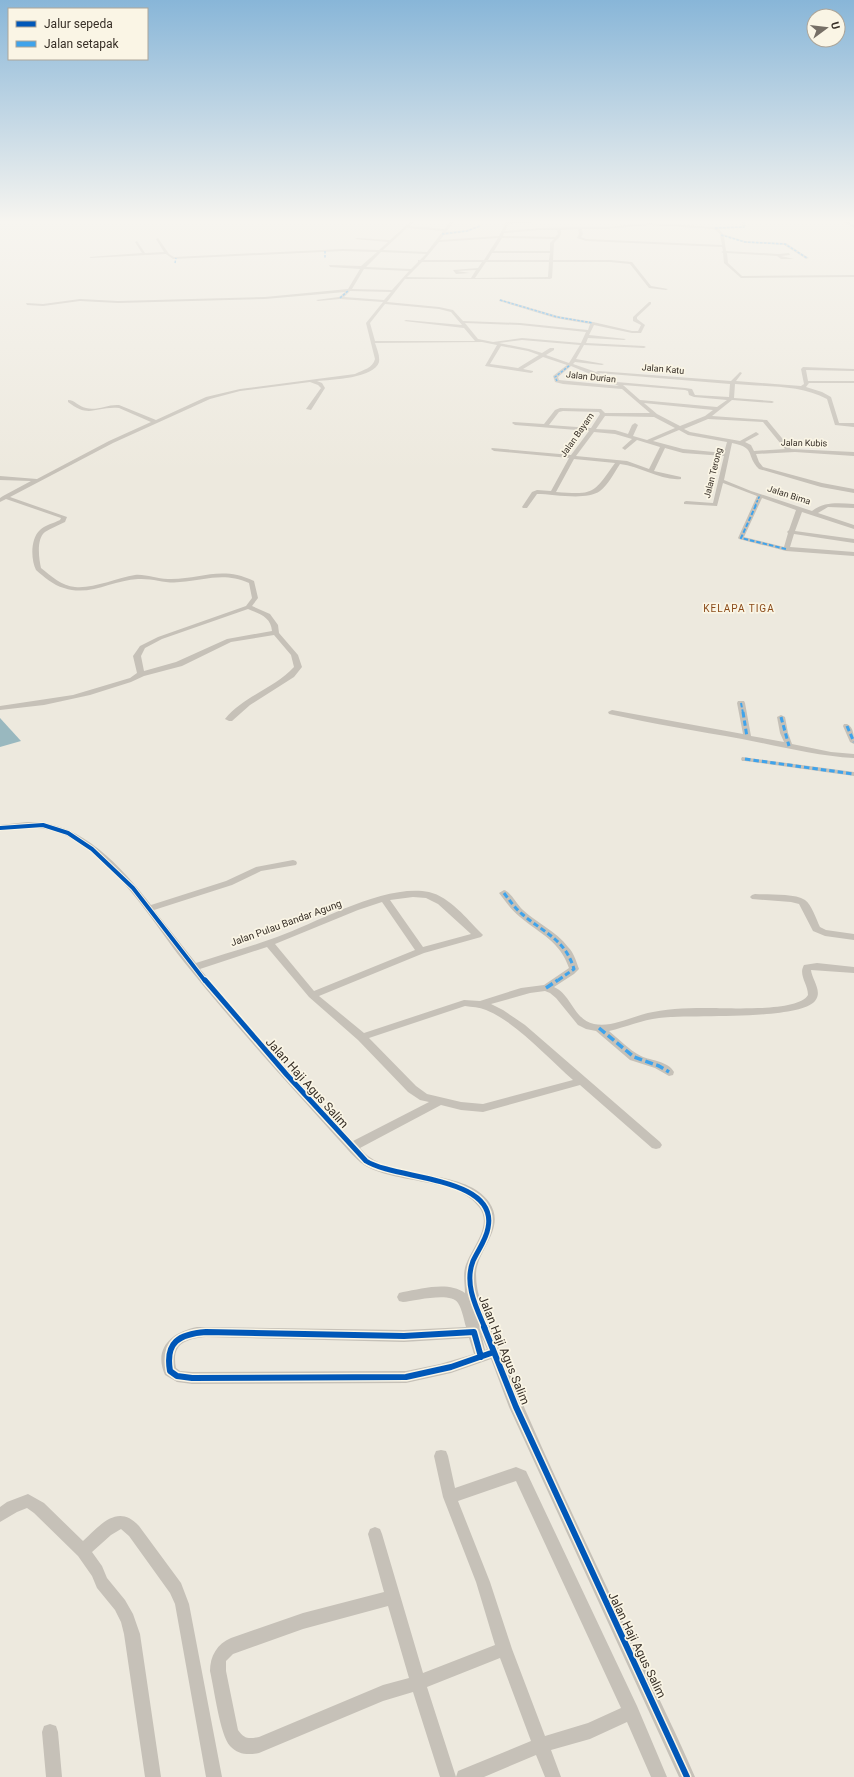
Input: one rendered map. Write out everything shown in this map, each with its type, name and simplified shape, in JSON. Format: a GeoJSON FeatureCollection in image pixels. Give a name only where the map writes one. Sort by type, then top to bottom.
{"type":"FeatureCollection","features":[{"type":"Feature","properties":{"kind":"street"},"geometry":{"type":"LineString","coordinates":[[3,498],[154,421],[221,394],[348,376],[368,371],[376,364],[377,359],[368,323],[383,305]]}},
{"type":"Feature","properties":{"kind":"street"},"geometry":{"type":"LineString","coordinates":[[411,305],[452,311],[465,324],[473,337],[483,342],[516,348],[572,363],[616,382],[625,388],[655,415],[681,429],[698,436],[742,442],[749,446],[753,453],[756,465],[766,470],[837,489],[854,492]]}},
{"type":"Feature","properties":{"kind":"street"},"geometry":{"type":"LineString","coordinates":[[516,305],[556,317],[594,323],[632,332],[639,332],[643,325],[635,320],[635,317],[648,305]]}},
{"type":"Feature","properties":{"kind":"street"},"geometry":{"type":"LineString","coordinates":[[406,321],[465,324],[520,324],[589,331]]}},
{"type":"Feature","properties":{"kind":"street"},"geometry":{"type":"LineString","coordinates":[[572,363],[584,344],[586,336],[594,323]]}},
{"type":"Feature","properties":{"kind":"street"},"geometry":{"type":"LineString","coordinates":[[586,336],[624,339]]}},
{"type":"Feature","properties":{"kind":"street"},"geometry":{"type":"LineString","coordinates":[[373,342],[483,342],[522,339],[644,347]]}},
{"type":"Feature","properties":{"kind":"street"},"geometry":{"type":"LineString","coordinates":[[499,345],[494,357],[487,364],[531,372]]}},
{"type":"Feature","properties":{"kind":"street"},"geometry":{"type":"LineString","coordinates":[[519,370],[541,354],[552,349]]}},
{"type":"Feature","properties":{"kind":"street"},"geometry":{"type":"LineString","coordinates":[[572,363],[602,364]]}},
{"type":"Feature","properties":{"kind":"street","name":"Jalan Durian"},"geometry":{"type":"LineString","coordinates":[[572,363],[555,377],[557,381],[625,388]]}},
{"type":"Feature","properties":{"kind":"street"},"geometry":{"type":"LineString","coordinates":[[808,382],[803,369],[805,368],[854,370]]}},
{"type":"Feature","properties":{"kind":"street","name":"Jalan Katu"},"geometry":{"type":"LineString","coordinates":[[591,372],[802,388],[824,394],[829,398],[837,424],[854,425]]}},
{"type":"Feature","properties":{"kind":"street"},"geometry":{"type":"LineString","coordinates":[[649,441],[707,417],[731,399],[733,382],[740,373]]}},
{"type":"Feature","properties":{"kind":"street"},"geometry":{"type":"LineString","coordinates":[[309,409],[323,388],[320,384],[310,381]]}},
{"type":"Feature","properties":{"kind":"street"},"geometry":{"type":"LineString","coordinates":[[616,382],[685,389],[690,390],[691,394],[694,396],[772,402]]}},
{"type":"Feature","properties":{"kind":"street"},"geometry":{"type":"LineString","coordinates":[[808,382],[854,382]]}},
{"type":"Feature","properties":{"kind":"street"},"geometry":{"type":"LineString","coordinates":[[802,388],[806,386],[808,382]]}},
{"type":"Feature","properties":{"kind":"street"},"geometry":{"type":"LineString","coordinates":[[70,401],[75,406],[88,411],[120,407],[154,421]]}},
{"type":"Feature","properties":{"kind":"street"},"geometry":{"type":"LineString","coordinates":[[639,401],[717,409]]}},
{"type":"Feature","properties":{"kind":"street"},"geometry":{"type":"LineString","coordinates":[[582,409],[585,403]]}},
{"type":"Feature","properties":{"kind":"street"},"geometry":{"type":"LineString","coordinates":[[545,426],[559,410],[568,408],[600,411],[603,414]]}},
{"type":"Feature","properties":{"kind":"street","name":"Jalan Bayam"},"geometry":{"type":"LineString","coordinates":[[553,492],[558,478],[603,414],[655,415]]}},
{"type":"Feature","properties":{"kind":"street"},"geometry":{"type":"LineString","coordinates":[[707,417],[765,421],[789,450]]}},
{"type":"Feature","properties":{"kind":"street"},"geometry":{"type":"LineString","coordinates":[[515,423],[615,432],[683,451],[728,455]]}},
{"type":"Feature","properties":{"kind":"street"},"geometry":{"type":"LineString","coordinates":[[630,436],[636,425]]}},
{"type":"Feature","properties":{"kind":"street"},"geometry":{"type":"LineString","coordinates":[[742,442],[756,434]]}},
{"type":"Feature","properties":{"kind":"street"},"geometry":{"type":"LineString","coordinates":[[625,448],[636,438]]}},
{"type":"Feature","properties":{"kind":"street","name":"Jalan Terong"},"geometry":{"type":"LineString","coordinates":[[686,503],[715,505],[720,480],[728,455],[730,440]]}},
{"type":"Feature","properties":{"kind":"street"},"geometry":{"type":"LineString","coordinates":[[651,472],[663,446]]}},
{"type":"Feature","properties":{"kind":"street"},"geometry":{"type":"LineString","coordinates":[[494,449],[632,464],[651,472],[679,478]]}},
{"type":"Feature","properties":{"kind":"street","name":"Jalan Kubis"},"geometry":{"type":"LineString","coordinates":[[753,453],[789,450],[854,454]]}},
{"type":"Feature","properties":{"kind":"street"},"geometry":{"type":"LineString","coordinates":[[525,507],[534,493],[553,492],[575,495],[594,493],[599,489],[619,462]]}},
{"type":"Feature","properties":{"kind":"street"},"geometry":{"type":"LineString","coordinates":[[0,478],[36,480]]}},
{"type":"Feature","properties":{"kind":"street","name":"Jalan Bima"},"geometry":{"type":"LineString","coordinates":[[720,480],[760,496],[854,526]]}},
{"type":"Feature","properties":{"kind":"street"},"geometry":{"type":"LineString","coordinates":[[760,496],[741,538],[786,549],[854,554]]}},
{"type":"Feature","properties":{"kind":"street"},"geometry":{"type":"LineString","coordinates":[[3,498],[64,517],[61,522],[42,530],[37,542],[35,555],[38,569],[61,586],[80,590],[136,576],[167,581],[223,574],[236,574],[252,582],[254,586],[254,598],[248,607],[160,638],[142,647],[137,656],[141,674]]}},
{"type":"Feature","properties":{"kind":"street"},"geometry":{"type":"LineString","coordinates":[[814,512],[820,507],[825,506],[854,506]]}},
{"type":"Feature","properties":{"kind":"street"},"geometry":{"type":"LineString","coordinates":[[786,549],[790,532],[800,508]]}},
{"type":"Feature","properties":{"kind":"street"},"geometry":{"type":"LineString","coordinates":[[790,532],[854,541]]}},
{"type":"Feature","properties":{"kind":"street"},"geometry":{"type":"LineString","coordinates":[[228,719],[247,703],[297,670],[298,665],[294,655],[276,633],[275,625],[268,615],[248,607]]}},
{"type":"Feature","properties":{"kind":"street"},"geometry":{"type":"LineString","coordinates":[[0,708],[83,696],[133,679],[141,674],[178,664],[229,640],[276,633]]}},
{"type":"Feature","properties":{"kind":"street"},"geometry":{"type":"LineString","coordinates":[[741,704],[747,737]]}},
{"type":"Feature","properties":{"kind":"street"},"geometry":{"type":"LineString","coordinates":[[612,712],[650,722],[747,737],[836,755],[854,756]]}},
{"type":"Feature","properties":{"kind":"street"},"geometry":{"type":"LineString","coordinates":[[781,717],[784,734],[789,746]]}},
{"type":"Feature","properties":{"kind":"street"},"geometry":{"type":"LineString","coordinates":[[847,726],[854,742]]}},
{"type":"Feature","properties":{"kind":"street"},"geometry":{"type":"LineString","coordinates":[[745,759],[854,774]]}},
{"type":"Feature","properties":{"kind":"street","name":"Jalan Haji Agus Salim"},"geometry":{"type":"LineString","coordinates":[[0,828],[30,825],[44,826],[68,834],[111,864],[133,888],[253,1039],[352,1147],[368,1162],[407,1176],[463,1189],[482,1200],[488,1212],[488,1228],[480,1251],[471,1267],[470,1278],[472,1294],[522,1421],[687,1777]]}},
{"type":"Feature","properties":{"kind":"street"},"geometry":{"type":"LineString","coordinates":[[149,910],[187,895],[229,883],[259,869],[293,863]]}},
{"type":"Feature","properties":{"kind":"street","name":"Jalan Pulau Bandar Agung"},"geometry":{"type":"LineString","coordinates":[[194,966],[269,943],[384,898],[405,893],[418,893],[430,896],[445,905],[478,935],[421,951]]}},
{"type":"Feature","properties":{"kind":"street"},"geometry":{"type":"LineString","coordinates":[[481,1004],[518,992],[546,988],[574,969],[571,958],[553,936],[516,909],[504,893]]}},
{"type":"Feature","properties":{"kind":"street"},"geometry":{"type":"LineString","coordinates":[[755,897],[797,900],[805,905],[814,927],[819,932],[854,937]]}},
{"type":"Feature","properties":{"kind":"street"},"geometry":{"type":"LineString","coordinates":[[312,995],[421,951],[384,898]]}},
{"type":"Feature","properties":{"kind":"street"},"geometry":{"type":"LineString","coordinates":[[269,943],[312,995],[362,1037],[412,1089],[424,1097],[467,1107],[483,1108],[582,1081]]}},
{"type":"Feature","properties":{"kind":"street"},"geometry":{"type":"LineString","coordinates":[[546,988],[555,992],[578,1021],[587,1026],[599,1028],[661,1014],[761,1012],[799,1005],[810,1000],[813,993],[806,971],[807,967],[817,966],[854,970]]}},
{"type":"Feature","properties":{"kind":"street"},"geometry":{"type":"LineString","coordinates":[[362,1037],[464,1003],[481,1004],[497,1011],[517,1024],[656,1145]]}},
{"type":"Feature","properties":{"kind":"street"},"geometry":{"type":"LineString","coordinates":[[599,1028],[638,1060],[659,1064],[669,1072]]}},
{"type":"Feature","properties":{"kind":"street"},"geometry":{"type":"LineString","coordinates":[[352,1147],[440,1101]]}},
{"type":"Feature","properties":{"kind":"street"},"geometry":{"type":"LineString","coordinates":[[403,1297],[445,1292],[459,1295],[463,1299],[481,1357]]}},
{"type":"Feature","properties":{"kind":"street"},"geometry":{"type":"LineString","coordinates":[[474,1332],[404,1336],[198,1332],[183,1336],[172,1343],[168,1352],[168,1364],[170,1371],[177,1376],[192,1378],[406,1377],[435,1373],[494,1352]]}},
{"type":"Feature","properties":{"kind":"street"},"geometry":{"type":"LineString","coordinates":[[441,1456],[450,1497],[483,1582],[504,1649],[553,1777]]}},
{"type":"Feature","properties":{"kind":"street"},"geometry":{"type":"LineString","coordinates":[[450,1497],[506,1476],[516,1474],[521,1476],[631,1712],[659,1777]]}},
{"type":"Feature","properties":{"kind":"street"},"geometry":{"type":"LineString","coordinates":[[0,1515],[12,1507],[28,1501],[39,1508],[83,1551],[97,1570],[102,1583],[120,1605],[128,1619],[132,1634],[153,1777]]}},
{"type":"Feature","properties":{"kind":"street"},"geometry":{"type":"LineString","coordinates":[[83,1551],[107,1529],[120,1522],[126,1523],[134,1531],[176,1588],[185,1618],[214,1777]]}},
{"type":"Feature","properties":{"kind":"street"},"geometry":{"type":"LineString","coordinates":[[375,1534],[418,1683],[448,1777]]}},
{"type":"Feature","properties":{"kind":"street"},"geometry":{"type":"LineString","coordinates":[[393,1597],[303,1621],[230,1646],[219,1657],[217,1664],[231,1732],[236,1740],[247,1747],[259,1745],[376,1696],[418,1683],[504,1649]]}},
{"type":"Feature","properties":{"kind":"street"},"geometry":{"type":"LineString","coordinates":[[464,1777],[541,1745],[571,1738],[631,1712]]}},
{"type":"Feature","properties":{"kind":"street"},"geometry":{"type":"LineString","coordinates":[[50,1732],[54,1777]]}},
{"type":"Feature","properties":{"kind":"water"},"geometry":{"type":"Polygon","coordinates":[[[0,718],[21,741],[0,747],[0,718]]]}},
{"type":"Feature","properties":{"kind":"marked path"},"geometry":{"type":"LineString","coordinates":[[517,305],[557,317],[593,323]]}},
{"type":"Feature","properties":{"kind":"marked path"},"geometry":{"type":"LineString","coordinates":[[557,381],[555,377],[570,365]]}},
{"type":"Feature","properties":{"kind":"marked path"},"geometry":{"type":"LineString","coordinates":[[760,495],[741,538],[786,549]]}},
{"type":"Feature","properties":{"kind":"marked path"},"geometry":{"type":"LineString","coordinates":[[741,703],[747,737]]}},
{"type":"Feature","properties":{"kind":"marked path"},"geometry":{"type":"LineString","coordinates":[[781,717],[784,733],[789,746]]}},
{"type":"Feature","properties":{"kind":"marked path"},"geometry":{"type":"LineString","coordinates":[[847,726],[854,742]]}},
{"type":"Feature","properties":{"kind":"marked path"},"geometry":{"type":"LineString","coordinates":[[745,759],[854,774]]}},
{"type":"Feature","properties":{"kind":"marked path"},"geometry":{"type":"LineString","coordinates":[[504,893],[523,915],[558,941],[571,958],[574,969],[546,988]]}},
{"type":"Feature","properties":{"kind":"marked path"},"geometry":{"type":"LineString","coordinates":[[599,1028],[634,1057],[655,1064],[669,1072]]}},
{"type":"Feature","properties":{"kind":"cycle path"},"geometry":{"type":"LineString","coordinates":[[0,828],[43,825],[68,833],[92,849],[115,869],[133,888],[196,970],[241,1023],[321,1114],[363,1158],[381,1168],[396,1173],[449,1184],[464,1189],[477,1196],[485,1205],[488,1213],[488,1229],[486,1237],[471,1267],[471,1294],[516,1407],[687,1777]]}},
{"type":"Feature","properties":{"kind":"cycle path"},"geometry":{"type":"LineString","coordinates":[[481,1357],[474,1332],[404,1336],[206,1332],[181,1337],[175,1341],[171,1347],[168,1361],[170,1371],[177,1376],[192,1378],[406,1377],[451,1367],[472,1360],[483,1356],[494,1352]]}},
{"type":"Feature","properties":{"kind":"district","name":"KELAPA TIGA"},"geometry":{"type":"Point","coordinates":[739,608]}}]}
